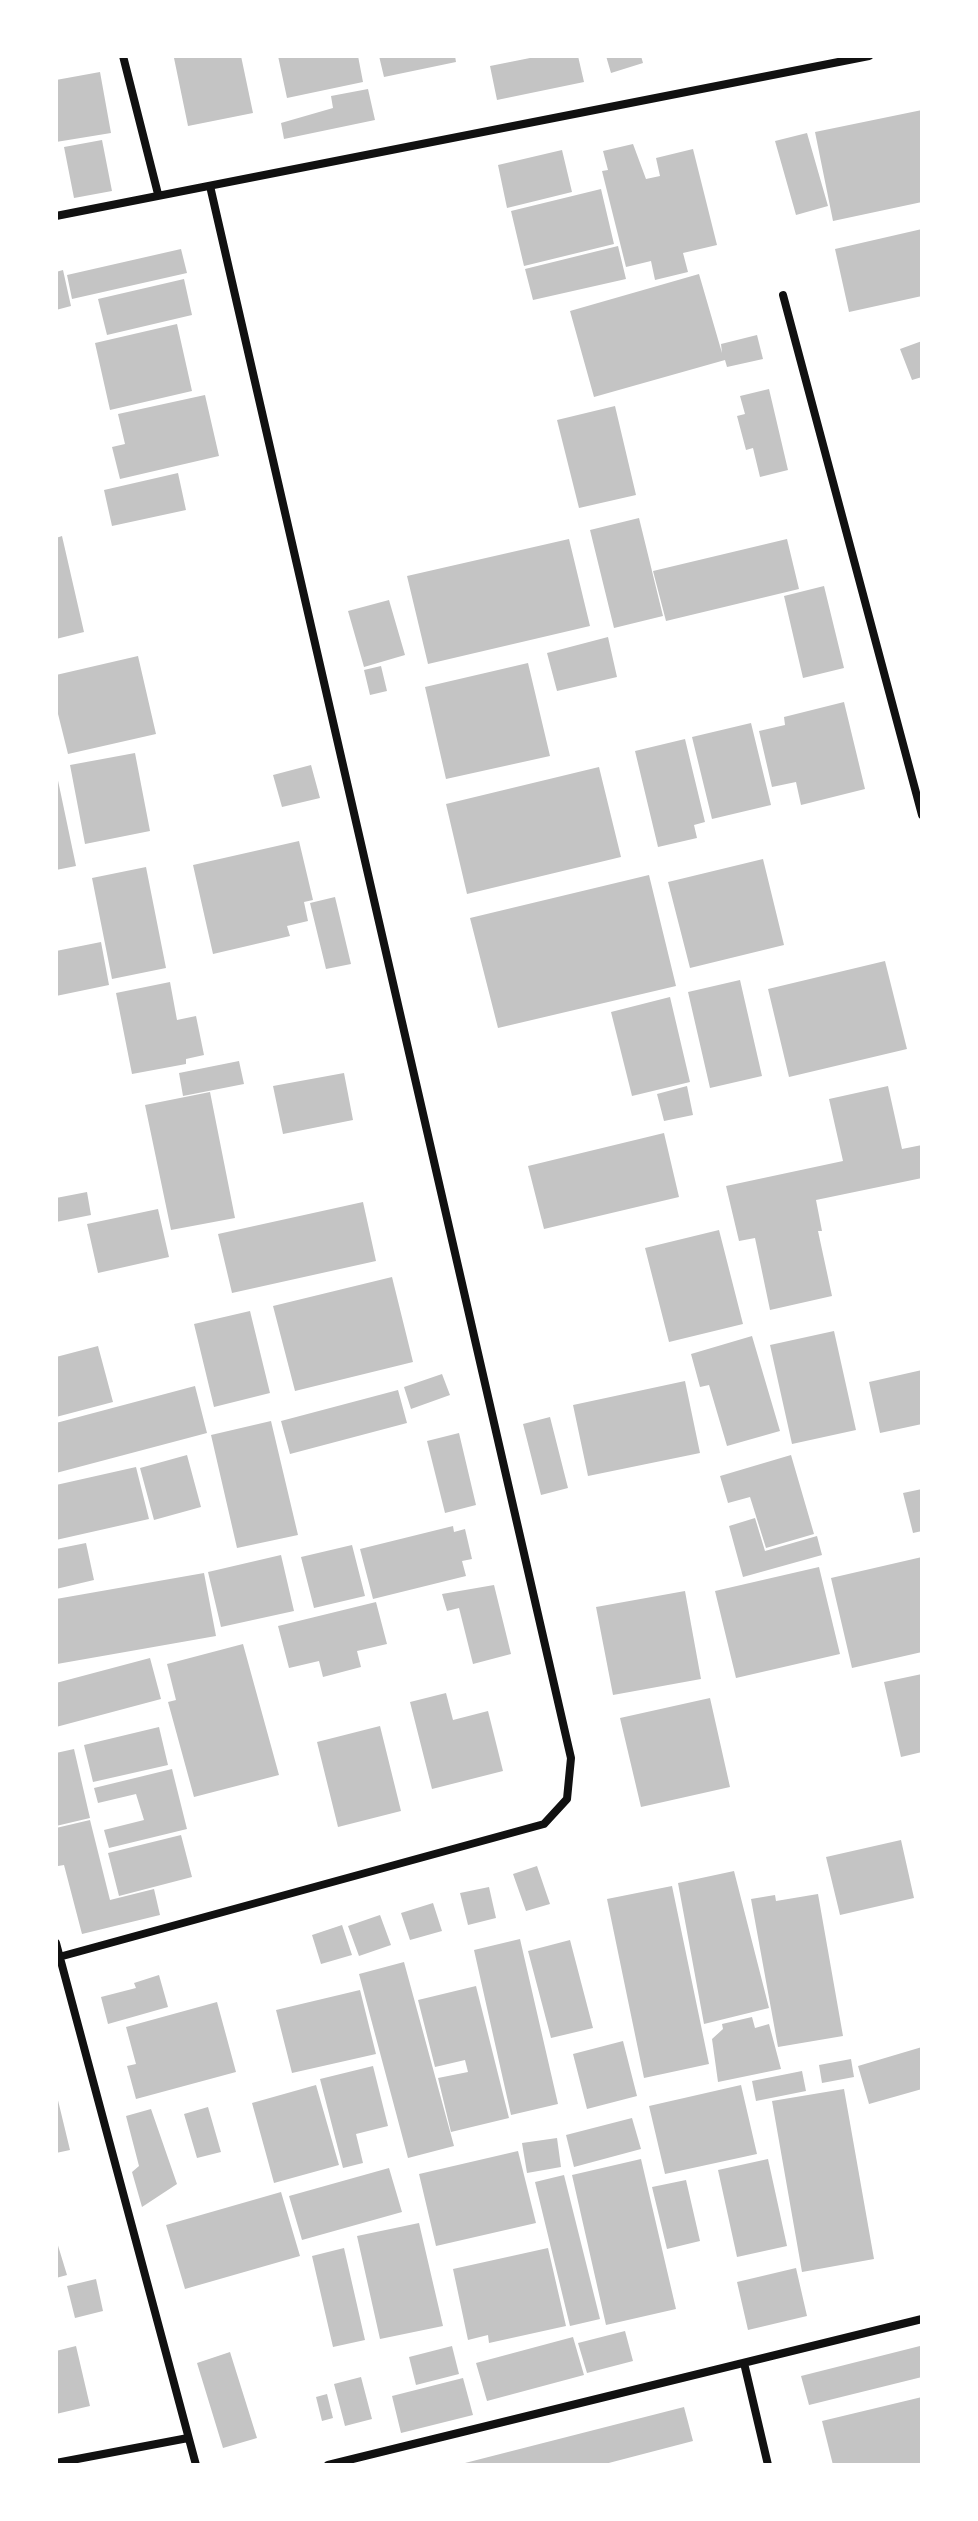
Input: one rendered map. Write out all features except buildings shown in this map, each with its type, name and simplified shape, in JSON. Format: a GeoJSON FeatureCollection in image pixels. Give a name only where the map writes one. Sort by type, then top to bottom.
{"type":"FeatureCollection","features":[{"type":"Feature","properties":{"kind":"street"},"geometry":{"type":"LineString","coordinates":[[123,56],[158,194]]}},
{"type":"Feature","properties":{"kind":"street"},"geometry":{"type":"LineString","coordinates":[[56,216],[869,56]]}},
{"type":"Feature","properties":{"kind":"street"},"geometry":{"type":"LineString","coordinates":[[59,1957],[544,1824],[567,1799],[571,1758],[210,186]]}},
{"type":"Feature","properties":{"kind":"street"},"geometry":{"type":"LineString","coordinates":[[783,295],[922,815]]}},
{"type":"Feature","properties":{"kind":"street"},"geometry":{"type":"LineString","coordinates":[[56,1943],[196,2465]]}},
{"type":"Feature","properties":{"kind":"street"},"geometry":{"type":"LineString","coordinates":[[328,2465],[922,2319]]}},
{"type":"Feature","properties":{"kind":"street"},"geometry":{"type":"LineString","coordinates":[[744,2363],[768,2465]]}},
{"type":"Feature","properties":{"kind":"street"},"geometry":{"type":"LineString","coordinates":[[56,2463],[188,2438]]}}]}
